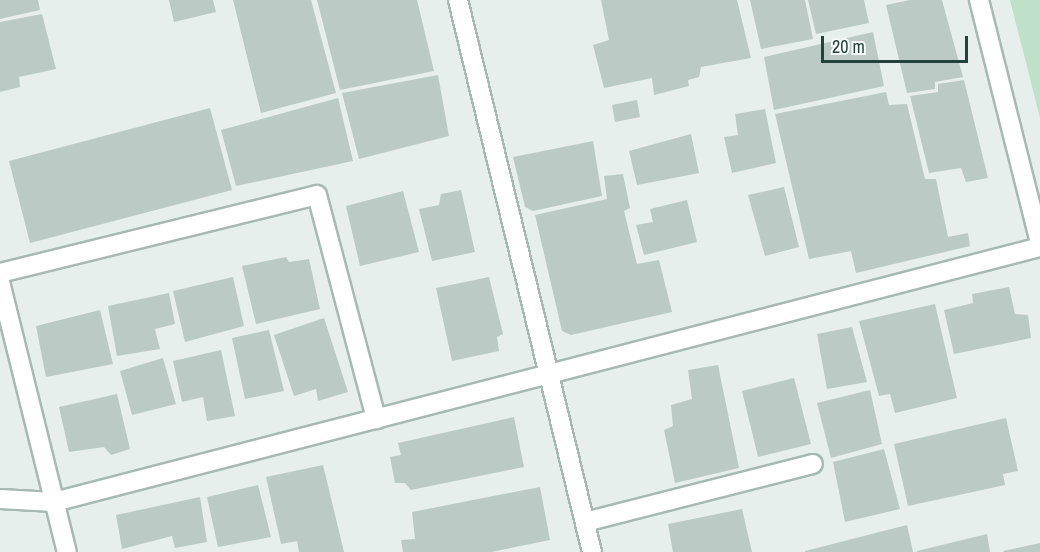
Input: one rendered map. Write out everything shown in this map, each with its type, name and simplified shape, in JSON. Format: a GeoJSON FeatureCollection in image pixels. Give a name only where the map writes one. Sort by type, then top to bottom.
{"type":"FeatureCollection","features":[{"type":"Feature","properties":{"kind":"street"},"geometry":{"type":"LineString","coordinates":[[458,0],[551,375],[592,552]]}},
{"type":"Feature","properties":{"kind":"street"},"geometry":{"type":"LineString","coordinates":[[0,499],[54,502],[551,375],[1040,245],[979,0]]}},
{"type":"Feature","properties":{"kind":"street"},"geometry":{"type":"LineString","coordinates":[[0,273],[317,195],[376,419]]}},
{"type":"Feature","properties":{"kind":"street"},"geometry":{"type":"LineString","coordinates":[[0,282],[67,552]]}},
{"type":"Feature","properties":{"kind":"street"},"geometry":{"type":"LineString","coordinates":[[585,522],[813,464]]}},
{"type":"Feature","properties":{"kind":"green space"},"geometry":{"type":"Polygon","coordinates":[[[1010,0],[1040,0],[1040,118],[1010,0]]]}},
{"type":"Feature","properties":{"kind":"building"},"geometry":{"type":"Polygon","coordinates":[[[0,0],[38,0],[40,10],[0,19],[0,0]]]}},
{"type":"Feature","properties":{"kind":"building"},"geometry":{"type":"Polygon","coordinates":[[[169,0],[213,0],[216,12],[174,22],[169,0]]]}},
{"type":"Feature","properties":{"kind":"building"},"geometry":{"type":"Polygon","coordinates":[[[233,0],[311,0],[336,93],[261,113],[233,0]]]}},
{"type":"Feature","properties":{"kind":"building"},"geometry":{"type":"Polygon","coordinates":[[[317,0],[417,0],[434,71],[340,90],[317,0]]]}},
{"type":"Feature","properties":{"kind":"building"},"geometry":{"type":"Polygon","coordinates":[[[601,0],[737,0],[751,58],[701,67],[699,77],[688,80],[689,86],[654,95],[652,78],[604,88],[593,45],[609,40],[601,0]]]}},
{"type":"Feature","properties":{"kind":"building"},"geometry":{"type":"Polygon","coordinates":[[[750,0],[805,0],[813,39],[761,49],[750,0]]]}},
{"type":"Feature","properties":{"kind":"building"},"geometry":{"type":"Polygon","coordinates":[[[808,0],[864,0],[869,23],[816,34],[808,0]]]}},
{"type":"Feature","properties":{"kind":"building"},"geometry":{"type":"Polygon","coordinates":[[[910,0],[942,0],[963,77],[935,82],[935,89],[907,93],[886,5],[910,0]]]}},
{"type":"Feature","properties":{"kind":"building"},"geometry":{"type":"Polygon","coordinates":[[[42,14],[56,69],[19,77],[20,87],[0,92],[0,22],[42,14]]]}},
{"type":"Feature","properties":{"kind":"building"},"geometry":{"type":"Polygon","coordinates":[[[873,32],[884,86],[774,110],[764,57],[873,32]]]}},
{"type":"Feature","properties":{"kind":"building"},"geometry":{"type":"Polygon","coordinates":[[[438,75],[449,136],[359,159],[342,93],[438,75]]]}},
{"type":"Feature","properties":{"kind":"building"},"geometry":{"type":"Polygon","coordinates":[[[964,80],[988,178],[966,182],[961,168],[929,173],[910,96],[938,92],[938,84],[964,80]]]}},
{"type":"Feature","properties":{"kind":"building"},"geometry":{"type":"Polygon","coordinates":[[[886,92],[889,105],[907,104],[925,179],[936,179],[948,237],[968,233],[970,246],[856,273],[851,251],[809,259],[775,114],[886,92]]]}},
{"type":"Feature","properties":{"kind":"building"},"geometry":{"type":"Polygon","coordinates":[[[338,98],[353,161],[236,186],[221,130],[338,98]]]}},
{"type":"Feature","properties":{"kind":"building"},"geometry":{"type":"Polygon","coordinates":[[[637,100],[640,117],[615,122],[612,105],[637,100]]]}},
{"type":"Feature","properties":{"kind":"building"},"geometry":{"type":"Polygon","coordinates":[[[210,108],[232,190],[30,243],[9,161],[210,108]]]}},
{"type":"Feature","properties":{"kind":"building"},"geometry":{"type":"Polygon","coordinates":[[[765,109],[776,163],[732,173],[724,137],[738,135],[735,114],[765,109]]]}},
{"type":"Feature","properties":{"kind":"building"},"geometry":{"type":"Polygon","coordinates":[[[691,134],[699,173],[637,185],[629,151],[691,134]]]}},
{"type":"Feature","properties":{"kind":"building"},"geometry":{"type":"Polygon","coordinates":[[[593,141],[602,196],[533,211],[525,207],[513,157],[593,141]]]}},
{"type":"Feature","properties":{"kind":"building"},"geometry":{"type":"Polygon","coordinates":[[[623,174],[630,208],[624,211],[637,264],[659,260],[672,312],[571,335],[562,331],[535,215],[607,199],[604,176],[623,174]]]}},
{"type":"Feature","properties":{"kind":"building"},"geometry":{"type":"Polygon","coordinates":[[[784,187],[799,247],[765,256],[748,195],[784,187]]]}},
{"type":"Feature","properties":{"kind":"building"},"geometry":{"type":"Polygon","coordinates":[[[461,190],[475,252],[432,261],[419,209],[439,205],[441,194],[461,190]]]}},
{"type":"Feature","properties":{"kind":"building"},"geometry":{"type":"Polygon","coordinates":[[[403,191],[419,252],[360,266],[346,206],[403,191]]]}},
{"type":"Feature","properties":{"kind":"building"},"geometry":{"type":"Polygon","coordinates":[[[687,200],[697,242],[644,255],[636,225],[653,222],[650,209],[687,200]]]}},
{"type":"Feature","properties":{"kind":"building"},"geometry":{"type":"Polygon","coordinates":[[[286,257],[289,262],[309,259],[320,309],[256,324],[242,266],[286,257]]]}},
{"type":"Feature","properties":{"kind":"building"},"geometry":{"type":"Polygon","coordinates":[[[233,277],[244,326],[185,342],[173,291],[233,277]]]}},
{"type":"Feature","properties":{"kind":"building"},"geometry":{"type":"Polygon","coordinates":[[[489,277],[503,334],[497,337],[499,351],[452,361],[436,288],[489,277]]]}},
{"type":"Feature","properties":{"kind":"building"},"geometry":{"type":"Polygon","coordinates":[[[1009,287],[1015,314],[1028,315],[1031,338],[954,354],[944,310],[973,303],[972,294],[1009,287]]]}},
{"type":"Feature","properties":{"kind":"building"},"geometry":{"type":"Polygon","coordinates":[[[169,293],[175,324],[155,329],[160,349],[117,356],[108,306],[169,293]]]}},
{"type":"Feature","properties":{"kind":"building"},"geometry":{"type":"Polygon","coordinates":[[[935,304],[957,398],[895,413],[890,394],[879,396],[859,321],[935,304]]]}},
{"type":"Feature","properties":{"kind":"building"},"geometry":{"type":"Polygon","coordinates":[[[100,310],[113,364],[46,377],[36,326],[100,310]]]}},
{"type":"Feature","properties":{"kind":"building"},"geometry":{"type":"Polygon","coordinates":[[[324,318],[348,392],[318,401],[316,389],[294,396],[274,335],[324,318]]]}},
{"type":"Feature","properties":{"kind":"building"},"geometry":{"type":"Polygon","coordinates":[[[852,327],[867,382],[827,389],[817,334],[852,327]]]}},
{"type":"Feature","properties":{"kind":"building"},"geometry":{"type":"Polygon","coordinates":[[[269,330],[284,391],[245,399],[232,338],[269,330]]]}},
{"type":"Feature","properties":{"kind":"building"},"geometry":{"type":"Polygon","coordinates":[[[221,350],[235,416],[207,421],[203,397],[182,402],[173,361],[221,350]]]}},
{"type":"Feature","properties":{"kind":"building"},"geometry":{"type":"Polygon","coordinates":[[[163,358],[176,404],[132,415],[120,371],[163,358]]]}},
{"type":"Feature","properties":{"kind":"building"},"geometry":{"type":"Polygon","coordinates":[[[718,365],[739,468],[675,483],[664,430],[673,426],[671,405],[692,399],[688,370],[718,365]]]}},
{"type":"Feature","properties":{"kind":"building"},"geometry":{"type":"Polygon","coordinates":[[[794,378],[811,444],[758,457],[742,391],[794,378]]]}},
{"type":"Feature","properties":{"kind":"building"},"geometry":{"type":"Polygon","coordinates":[[[870,390],[882,444],[831,458],[817,403],[870,390]]]}},
{"type":"Feature","properties":{"kind":"building"},"geometry":{"type":"Polygon","coordinates":[[[117,394],[130,449],[111,455],[104,447],[69,452],[59,407],[117,394]]]}},
{"type":"Feature","properties":{"kind":"building"},"geometry":{"type":"Polygon","coordinates":[[[514,417],[524,467],[411,490],[405,483],[395,483],[390,457],[401,455],[398,443],[514,417]]]}},
{"type":"Feature","properties":{"kind":"building"},"geometry":{"type":"Polygon","coordinates":[[[1006,418],[1018,471],[1003,474],[1005,485],[908,506],[894,444],[1006,418]]]}},
{"type":"Feature","properties":{"kind":"building"},"geometry":{"type":"Polygon","coordinates":[[[884,449],[900,509],[845,522],[833,462],[884,449]]]}},
{"type":"Feature","properties":{"kind":"building"},"geometry":{"type":"Polygon","coordinates":[[[323,465],[344,552],[299,552],[297,541],[281,544],[266,477],[323,465]]]}},
{"type":"Feature","properties":{"kind":"building"},"geometry":{"type":"Polygon","coordinates":[[[258,485],[271,537],[218,547],[207,497],[258,485]]]}},
{"type":"Feature","properties":{"kind":"building"},"geometry":{"type":"Polygon","coordinates":[[[540,487],[550,540],[491,552],[403,552],[401,540],[415,539],[412,512],[540,487]]]}},
{"type":"Feature","properties":{"kind":"building"},"geometry":{"type":"Polygon","coordinates":[[[200,497],[207,542],[175,548],[172,536],[122,549],[116,515],[200,497]]]}},
{"type":"Feature","properties":{"kind":"building"},"geometry":{"type":"Polygon","coordinates":[[[742,509],[752,552],[673,552],[668,524],[742,509]]]}},
{"type":"Feature","properties":{"kind":"building"},"geometry":{"type":"Polygon","coordinates":[[[907,525],[913,552],[805,552],[805,551],[907,525]]]}},
{"type":"Feature","properties":{"kind":"building"},"geometry":{"type":"Polygon","coordinates":[[[987,534],[990,552],[917,552],[917,551],[987,534]]]}},
{"type":"Feature","properties":{"kind":"building"},"geometry":{"type":"Polygon","coordinates":[[[1040,543],[1040,552],[1003,551],[1040,543]]]}}]}
